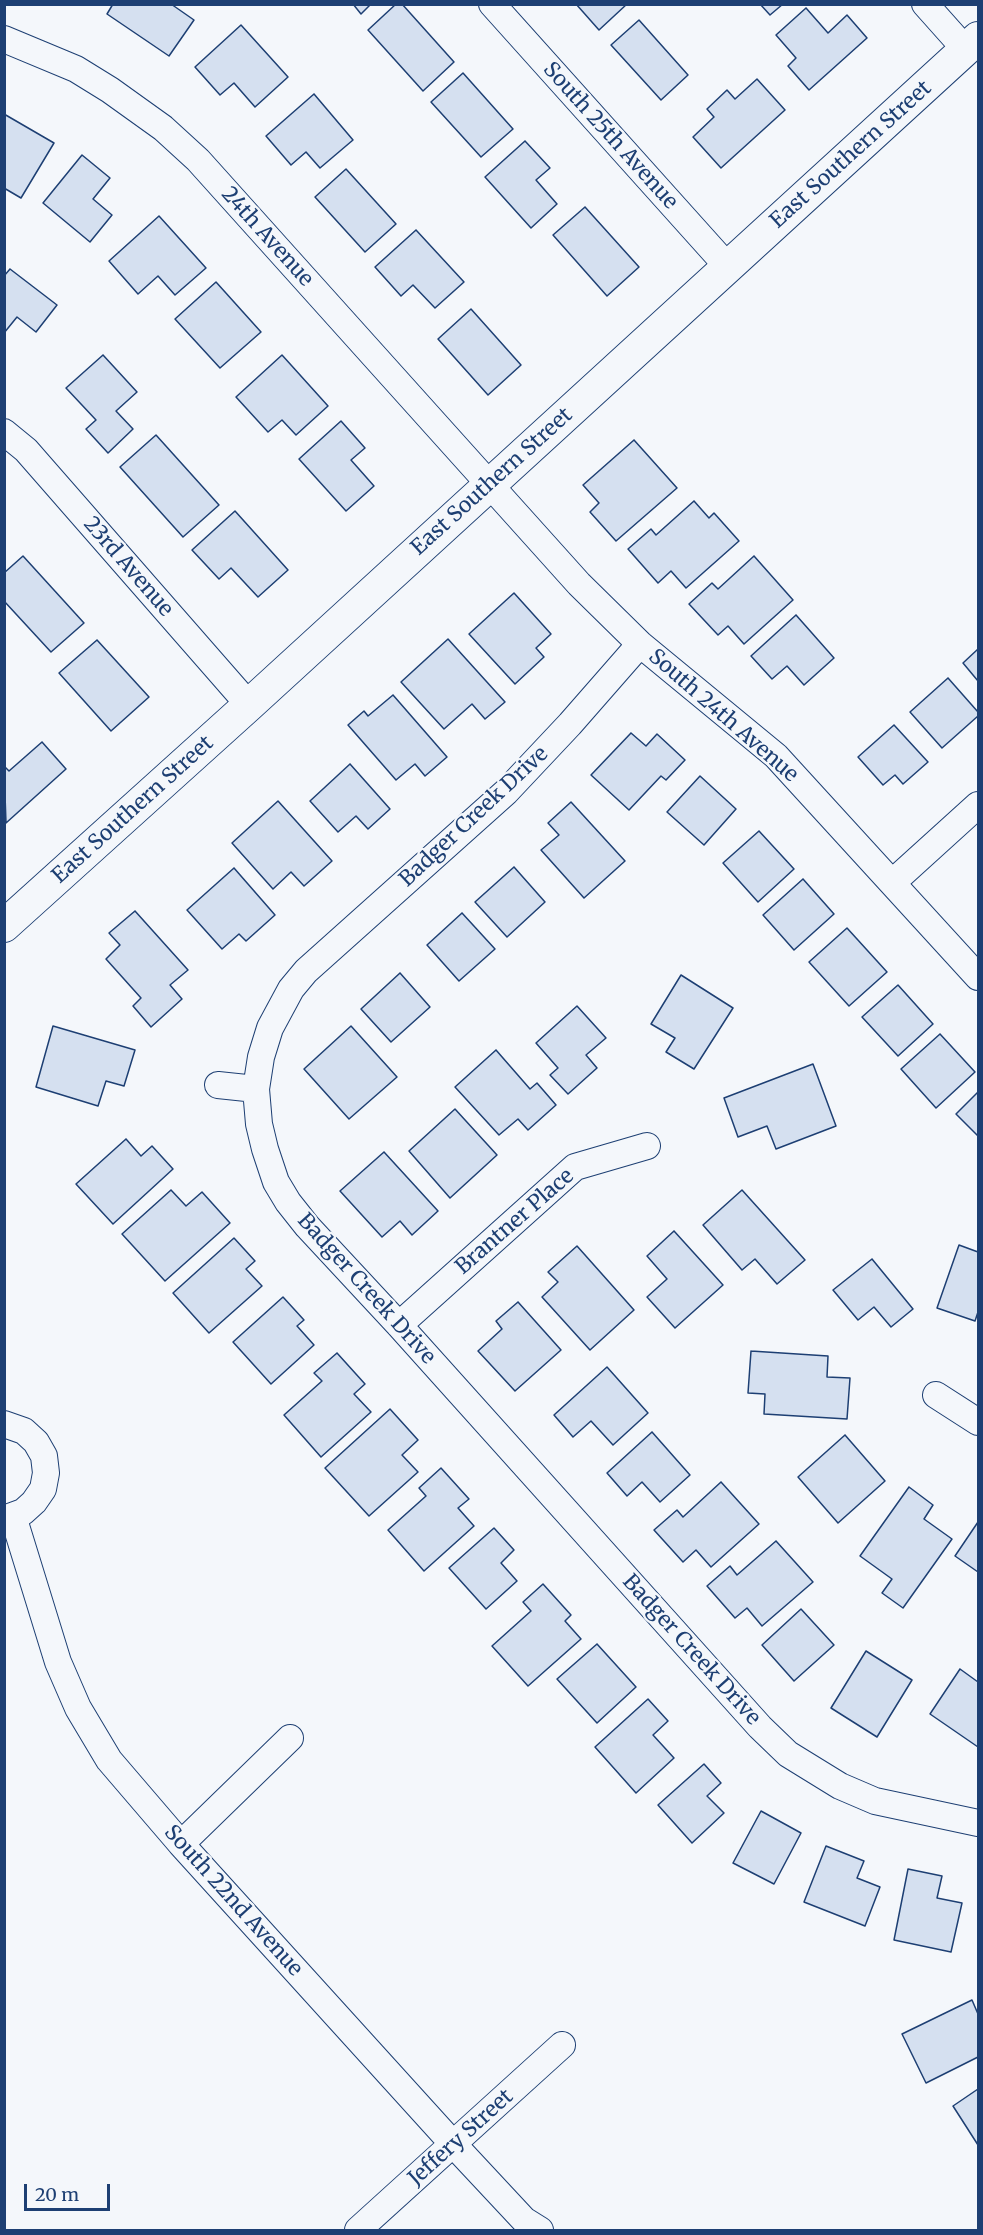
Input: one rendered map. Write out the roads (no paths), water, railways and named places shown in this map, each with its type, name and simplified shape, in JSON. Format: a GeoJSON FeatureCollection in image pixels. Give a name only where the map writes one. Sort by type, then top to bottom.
{"type":"FeatureCollection","features":[{"type":"Feature","properties":{"kind":"street","name":"South 25th Avenue"},"geometry":{"type":"LineString","coordinates":[[492,4],[728,267]]}},
{"type":"Feature","properties":{"kind":"street"},"geometry":{"type":"LineString","coordinates":[[925,4],[972,44]]}},
{"type":"Feature","properties":{"kind":"street","name":"24th Avenue"},"geometry":{"type":"LineString","coordinates":[[4,39],[76,69],[110,90],[163,128],[198,160],[489,485]]}},
{"type":"Feature","properties":{"kind":"street","name":"East Southern Street"},"geometry":{"type":"LineString","coordinates":[[6,922],[249,705],[972,44]]}},
{"type":"Feature","properties":{"kind":"street","name":"23rd Avenue"},"geometry":{"type":"LineString","coordinates":[[4,432],[26,450],[249,705]]}},
{"type":"Feature","properties":{"kind":"street","name":"South 24th Avenue"},"geometry":{"type":"LineString","coordinates":[[489,485],[579,584],[640,644],[777,756],[978,977]]}},
{"type":"Feature","properties":{"kind":"street","name":"Badger Creek Drive"},"geometry":{"type":"LineString","coordinates":[[640,644],[570,724],[506,792],[306,971],[287,996],[270,1028],[261,1057],[256,1089],[259,1124],[265,1149],[276,1182],[307,1226],[399,1325],[759,1727],[788,1754],[840,1786],[875,1800],[978,1823]]}},
{"type":"Feature","properties":{"kind":"street"},"geometry":{"type":"LineString","coordinates":[[893,882],[978,805]]}},
{"type":"Feature","properties":{"kind":"street"},"geometry":{"type":"LineString","coordinates":[[218,1085],[256,1089]]}},
{"type":"Feature","properties":{"kind":"street","name":"Brantner Place"},"geometry":{"type":"LineString","coordinates":[[399,1325],[575,1167],[647,1146]]}},
{"type":"Feature","properties":{"kind":"street"},"geometry":{"type":"LineString","coordinates":[[936,1395],[978,1422]]}},
{"type":"Feature","properties":{"kind":"street"},"geometry":{"type":"LineString","coordinates":[[4,1424],[24,1431],[36,1442],[44,1456],[46,1473],[43,1489],[34,1502],[23,1512],[9,1517]]}},
{"type":"Feature","properties":{"kind":"street","name":"South 22nd Avenue"},"geometry":{"type":"LineString","coordinates":[[9,1517],[58,1662],[78,1707],[109,1760],[181,1844],[454,2145],[524,2220],[540,2230]]}},
{"type":"Feature","properties":{"kind":"street"},"geometry":{"type":"LineString","coordinates":[[181,1844],[290,1738]]}},
{"type":"Feature","properties":{"kind":"street","name":"Jeffery Street"},"geometry":{"type":"LineString","coordinates":[[358,2230],[562,2045]]}}]}
